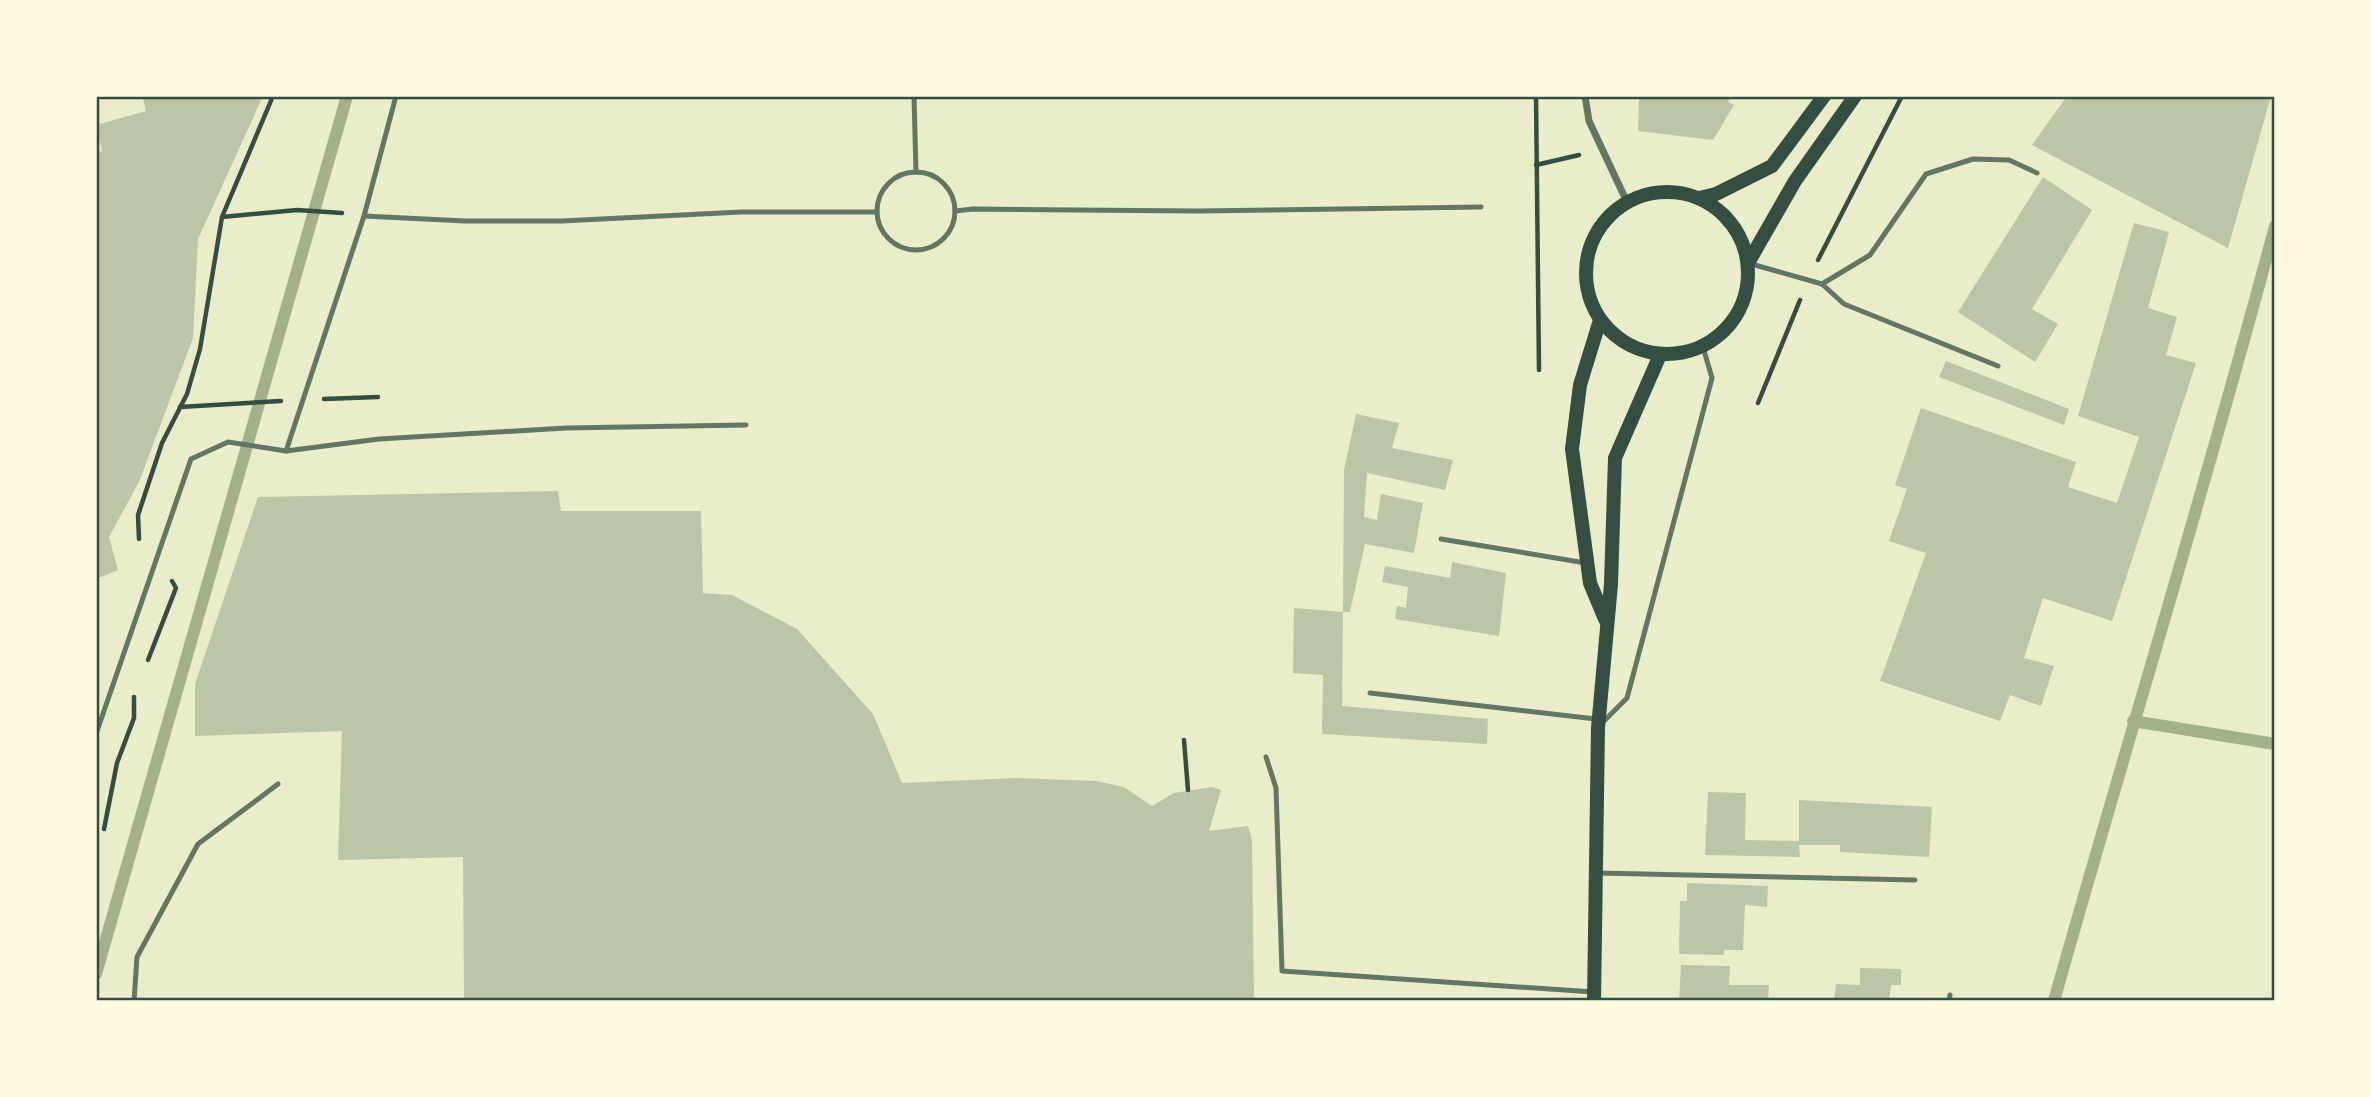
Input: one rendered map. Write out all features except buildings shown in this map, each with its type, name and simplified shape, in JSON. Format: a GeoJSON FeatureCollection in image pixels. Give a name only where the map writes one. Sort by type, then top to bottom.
{"type":"FeatureCollection","features":[{"type":"Feature","properties":{"kind":"main road"},"geometry":{"type":"LineString","coordinates":[[1699,198],[1716,194],[1772,166],[1824,96]]}},
{"type":"Feature","properties":{"kind":"main road"},"geometry":{"type":"LineString","coordinates":[[1748,263],[1795,181],[1855,96]]}},
{"type":"Feature","properties":{"kind":"main road"},"geometry":{"type":"LineString","coordinates":[[1675,192],[1699,198],[1728,221],[1740,236],[1748,263],[1747,288],[1739,312],[1724,332],[1703,347],[1682,354],[1660,355],[1637,349],[1616,337],[1600,320],[1588,296],[1585,268],[1591,242],[1606,219],[1627,202],[1650,193],[1675,192]]}},
{"type":"Feature","properties":{"kind":"main road"},"geometry":{"type":"LineString","coordinates":[[1600,320],[1580,385],[1572,449],[1590,583],[1607,622]]}},
{"type":"Feature","properties":{"kind":"main road"},"geometry":{"type":"LineString","coordinates":[[1594,996],[1598,723],[1607,622],[1615,458],[1660,355]]}},
{"type":"Feature","properties":{"kind":"street"},"geometry":{"type":"LineString","coordinates":[[1585,96],[1589,121],[1627,202]]}},
{"type":"Feature","properties":{"kind":"lane"},"geometry":{"type":"LineString","coordinates":[[286,451],[364,216],[396,96]]}},
{"type":"Feature","properties":{"kind":"lane"},"geometry":{"type":"LineString","coordinates":[[914,96],[916,172]]}},
{"type":"Feature","properties":{"kind":"lane"},"geometry":{"type":"LineString","coordinates":[[1822,284],[1870,255],[1926,174],[1973,159],[2009,160],[2037,173]]}},
{"type":"Feature","properties":{"kind":"lane"},"geometry":{"type":"LineString","coordinates":[[916,172],[939,179],[953,199],[955,211],[953,223],[938,243],[915,250],[904,248],[884,234],[877,212],[878,200],[892,180],[916,172]]}},
{"type":"Feature","properties":{"kind":"lane"},"geometry":{"type":"LineString","coordinates":[[955,211],[1481,207]]}},
{"type":"Feature","properties":{"kind":"lane"},"geometry":{"type":"LineString","coordinates":[[364,216],[465,221],[562,220],[741,212],[877,212]]}},
{"type":"Feature","properties":{"kind":"lane"},"geometry":{"type":"LineString","coordinates":[[1748,263],[1822,284],[1844,304],[1998,366]]}},
{"type":"Feature","properties":{"kind":"lane"},"geometry":{"type":"LineString","coordinates":[[1370,693],[1598,723],[1627,698],[1642,630],[1712,378],[1703,347]]}},
{"type":"Feature","properties":{"kind":"lane"},"geometry":{"type":"LineString","coordinates":[[96,734],[191,459],[228,442],[286,451],[379,439],[566,428],[746,425]]}},
{"type":"Feature","properties":{"kind":"lane"},"geometry":{"type":"LineString","coordinates":[[1441,539],[1587,563]]}},
{"type":"Feature","properties":{"kind":"lane"},"geometry":{"type":"LineString","coordinates":[[1266,757],[1276,788],[1282,971],[1594,996]]}},
{"type":"Feature","properties":{"kind":"lane"},"geometry":{"type":"LineString","coordinates":[[134,1001],[137,957],[198,844],[278,784]]}},
{"type":"Feature","properties":{"kind":"lane"},"geometry":{"type":"LineString","coordinates":[[1594,873],[1915,880]]}},
{"type":"Feature","properties":{"kind":"path"},"geometry":{"type":"LineString","coordinates":[[1536,96],[1539,370]]}},
{"type":"Feature","properties":{"kind":"path"},"geometry":{"type":"LineString","coordinates":[[1758,403],[1808,280],[1902,96]]}},
{"type":"Feature","properties":{"kind":"path"},"geometry":{"type":"LineString","coordinates":[[1536,165],[1569,159],[1600,145]]}},
{"type":"Feature","properties":{"kind":"path"},"geometry":{"type":"LineString","coordinates":[[222,217],[297,210],[328,212]]}},
{"type":"Feature","properties":{"kind":"path"},"geometry":{"type":"LineString","coordinates":[[180,407],[378,397]]}},
{"type":"Feature","properties":{"kind":"path"},"geometry":{"type":"LineString","coordinates":[[1184,740],[1188,790]]}},
{"type":"Feature","properties":{"kind":"waterway"},"geometry":{"type":"LineString","coordinates":[[96,974],[347,96]]}},
{"type":"Feature","properties":{"kind":"waterway"},"geometry":{"type":"LineString","coordinates":[[2054,1001],[2222,420],[2275,226]]}},
{"type":"Feature","properties":{"kind":"waterway"},"geometry":{"type":"LineString","coordinates":[[2133,721],[2275,744]]}}]}
